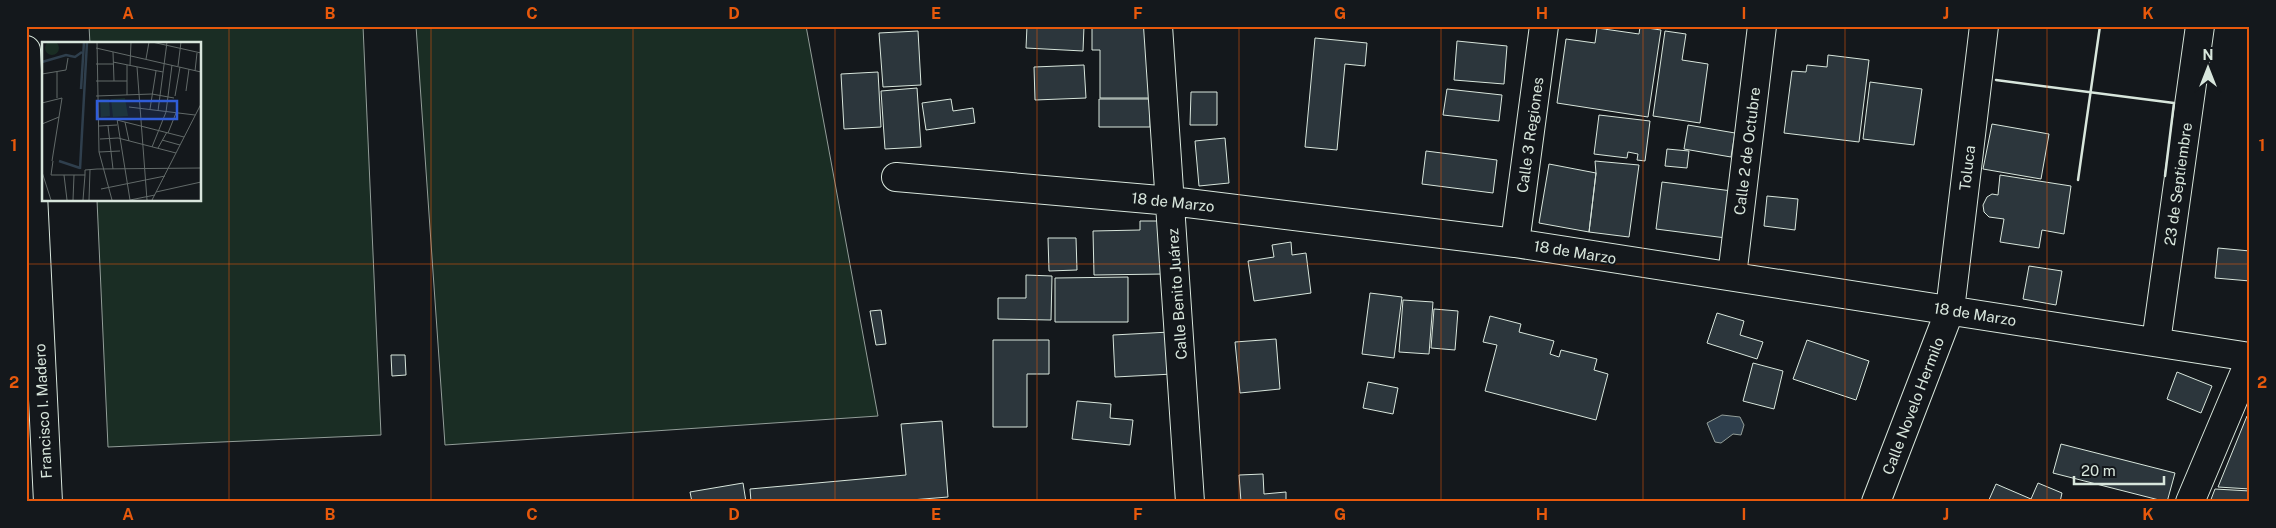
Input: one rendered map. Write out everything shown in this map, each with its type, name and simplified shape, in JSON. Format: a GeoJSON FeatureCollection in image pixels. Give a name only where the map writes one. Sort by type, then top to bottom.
{"type":"FeatureCollection","features":[{"type":"Feature","properties":{"kind":"street","name":"Calle Benito Juárez"},"geometry":{"type":"LineString","coordinates":[[1158,26],[1190,502]]}},
{"type":"Feature","properties":{"kind":"street","name":"Calle 3 Regiones"},"geometry":{"type":"LineString","coordinates":[[1515,243],[1544,26]]}},
{"type":"Feature","properties":{"kind":"street","name":"Calle 2 de Octubre"},"geometry":{"type":"LineString","coordinates":[[1732,276],[1762,26]]}},
{"type":"Feature","properties":{"kind":"street","name":"Toluca"},"geometry":{"type":"LineString","coordinates":[[1950,310],[1984,26]]}},
{"type":"Feature","properties":{"kind":"street","name":"23 de Septiembre"},"geometry":{"type":"LineString","coordinates":[[2156,342],[2200,26]]}},
{"type":"Feature","properties":{"kind":"street","name":"Francisco I. Madero"},"geometry":{"type":"LineString","coordinates":[[26,50],[48,502]]}},
{"type":"Feature","properties":{"kind":"street","name":"18 de Marzo"},"geometry":{"type":"LineString","coordinates":[[896,177],[1171,201],[1515,243],[2250,358]]}},
{"type":"Feature","properties":{"kind":"street","name":"Calle Novelo Hermilo"},"geometry":{"type":"LineString","coordinates":[[1876,502],[1950,310]]}},
{"type":"Feature","properties":{"kind":"street"},"geometry":{"type":"LineString","coordinates":[[2190,502],[2250,358]]}},
{"type":"Feature","properties":{"kind":"green space"},"geometry":{"type":"Polygon","coordinates":[[[89,26],[363,26],[381,435],[108,447],[97,201],[201,201],[201,42],[90,42],[89,26]]]}},
{"type":"Feature","properties":{"kind":"green space"},"geometry":{"type":"Polygon","coordinates":[[[416,26],[806,26],[878,416],[445,445],[416,26]]]}},
{"type":"Feature","properties":{"kind":"water"},"geometry":{"type":"Polygon","coordinates":[[[1722,415],[1740,417],[1744,425],[1741,435],[1733,434],[1721,443],[1715,442],[1707,423],[1722,415]]]}},
{"type":"Feature","properties":{"kind":"building"},"geometry":{"type":"Polygon","coordinates":[[[1027,26],[1084,26],[1083,51],[1026,48],[1027,26]]]}},
{"type":"Feature","properties":{"kind":"building"},"geometry":{"type":"Polygon","coordinates":[[[1092,26],[1150,26],[1149,98],[1100,98],[1100,50],[1092,50],[1092,26]]]}},
{"type":"Feature","properties":{"kind":"building"},"geometry":{"type":"Polygon","coordinates":[[[1640,27],[1661,30],[1648,117],[1557,103],[1566,39],[1595,43],[1597,28],[1639,34],[1640,27]]]}},
{"type":"Feature","properties":{"kind":"building"},"geometry":{"type":"Polygon","coordinates":[[[918,31],[921,85],[883,87],[879,33],[918,31]]]}},
{"type":"Feature","properties":{"kind":"building"},"geometry":{"type":"Polygon","coordinates":[[[1665,31],[1686,34],[1682,60],[1708,64],[1700,123],[1653,116],[1665,31]]]}},
{"type":"Feature","properties":{"kind":"building"},"geometry":{"type":"Polygon","coordinates":[[[1315,38],[1367,43],[1365,66],[1345,64],[1337,150],[1305,147],[1315,38]]]}},
{"type":"Feature","properties":{"kind":"building"},"geometry":{"type":"Polygon","coordinates":[[[1457,41],[1507,46],[1504,84],[1454,80],[1457,41]]]}},
{"type":"Feature","properties":{"kind":"building"},"geometry":{"type":"Polygon","coordinates":[[[1828,55],[1869,60],[1859,142],[1784,133],[1792,71],[1806,72],[1807,65],[1827,67],[1828,55]]]}},
{"type":"Feature","properties":{"kind":"building"},"geometry":{"type":"Polygon","coordinates":[[[1084,65],[1086,98],[1035,100],[1034,67],[1084,65]]]}},
{"type":"Feature","properties":{"kind":"building"},"geometry":{"type":"Polygon","coordinates":[[[878,72],[881,127],[844,129],[841,74],[878,72]]]}},
{"type":"Feature","properties":{"kind":"building"},"geometry":{"type":"Polygon","coordinates":[[[1870,82],[1922,89],[1914,145],[1863,139],[1870,82]]]}},
{"type":"Feature","properties":{"kind":"building"},"geometry":{"type":"Polygon","coordinates":[[[917,88],[921,147],[885,149],[881,91],[917,88]]]}},
{"type":"Feature","properties":{"kind":"building"},"geometry":{"type":"Polygon","coordinates":[[[1447,89],[1502,95],[1499,121],[1443,115],[1447,89]]]}},
{"type":"Feature","properties":{"kind":"building"},"geometry":{"type":"Polygon","coordinates":[[[1191,92],[1217,92],[1217,125],[1190,125],[1191,92]]]}},
{"type":"Feature","properties":{"kind":"building"},"geometry":{"type":"Polygon","coordinates":[[[951,99],[953,111],[973,108],[975,123],[926,130],[922,103],[951,99]]]}},
{"type":"Feature","properties":{"kind":"building"},"geometry":{"type":"Polygon","coordinates":[[[1099,99],[1150,99],[1150,127],[1099,127],[1099,99]]]}},
{"type":"Feature","properties":{"kind":"building"},"geometry":{"type":"Polygon","coordinates":[[[1599,115],[1650,121],[1645,161],[1637,160],[1638,154],[1628,152],[1627,158],[1594,154],[1599,115]]]}},
{"type":"Feature","properties":{"kind":"building"},"geometry":{"type":"Polygon","coordinates":[[[1992,124],[2049,134],[2041,179],[1983,169],[1992,124]]]}},
{"type":"Feature","properties":{"kind":"building"},"geometry":{"type":"Polygon","coordinates":[[[1688,125],[1735,133],[1731,157],[1684,149],[1688,125]]]}},
{"type":"Feature","properties":{"kind":"building"},"geometry":{"type":"Polygon","coordinates":[[[1225,138],[1229,183],[1199,186],[1195,141],[1225,138]]]}},
{"type":"Feature","properties":{"kind":"building"},"geometry":{"type":"Polygon","coordinates":[[[1667,149],[1689,151],[1687,168],[1665,166],[1667,149]]]}},
{"type":"Feature","properties":{"kind":"building"},"geometry":{"type":"Polygon","coordinates":[[[1426,151],[1497,160],[1493,193],[1422,184],[1426,151]]]}},
{"type":"Feature","properties":{"kind":"building"},"geometry":{"type":"Polygon","coordinates":[[[1595,161],[1639,165],[1629,237],[1589,232],[1596,173],[1595,161]]]}},
{"type":"Feature","properties":{"kind":"building"},"geometry":{"type":"Polygon","coordinates":[[[1549,164],[1596,173],[1589,232],[1539,223],[1549,164]]]}},
{"type":"Feature","properties":{"kind":"building"},"geometry":{"type":"Polygon","coordinates":[[[2000,175],[2071,186],[2064,234],[2042,230],[2039,248],[2000,242],[2004,219],[1989,217],[1984,212],[1983,205],[1987,197],[1992,194],[1998,195],[2000,175]]]}},
{"type":"Feature","properties":{"kind":"building"},"geometry":{"type":"Polygon","coordinates":[[[1662,182],[1732,191],[1726,238],[1656,229],[1662,182]]]}},
{"type":"Feature","properties":{"kind":"building"},"geometry":{"type":"Polygon","coordinates":[[[1767,196],[1798,199],[1795,230],[1764,226],[1767,196]]]}},
{"type":"Feature","properties":{"kind":"building"},"geometry":{"type":"Polygon","coordinates":[[[1140,221],[1162,221],[1163,274],[1094,275],[1093,231],[1140,230],[1140,221]]]}},
{"type":"Feature","properties":{"kind":"building"},"geometry":{"type":"Polygon","coordinates":[[[1048,238],[1076,238],[1077,270],[1049,271],[1048,238]]]}},
{"type":"Feature","properties":{"kind":"building"},"geometry":{"type":"Polygon","coordinates":[[[1291,242],[1292,255],[1306,253],[1311,293],[1254,301],[1248,261],[1274,257],[1272,245],[1291,242]]]}},
{"type":"Feature","properties":{"kind":"building"},"geometry":{"type":"Polygon","coordinates":[[[2218,248],[2250,251],[2250,281],[2215,278],[2218,248]]]}},
{"type":"Feature","properties":{"kind":"building"},"geometry":{"type":"Polygon","coordinates":[[[2029,266],[2062,271],[2056,305],[2023,299],[2029,266]]]}},
{"type":"Feature","properties":{"kind":"building"},"geometry":{"type":"Polygon","coordinates":[[[1026,275],[1052,276],[1051,320],[998,319],[998,298],[1026,298],[1026,275]]]}},
{"type":"Feature","properties":{"kind":"building"},"geometry":{"type":"Polygon","coordinates":[[[1128,277],[1128,322],[1055,322],[1055,278],[1128,277]]]}},
{"type":"Feature","properties":{"kind":"building"},"geometry":{"type":"Polygon","coordinates":[[[1370,293],[1402,297],[1394,358],[1362,354],[1370,293]]]}},
{"type":"Feature","properties":{"kind":"building"},"geometry":{"type":"Polygon","coordinates":[[[1403,300],[1433,302],[1429,354],[1399,352],[1403,300]]]}},
{"type":"Feature","properties":{"kind":"building"},"geometry":{"type":"Polygon","coordinates":[[[1434,309],[1458,311],[1455,350],[1431,348],[1434,309]]]}},
{"type":"Feature","properties":{"kind":"building"},"geometry":{"type":"Polygon","coordinates":[[[881,310],[886,344],[876,345],[870,311],[881,310]]]}},
{"type":"Feature","properties":{"kind":"building"},"geometry":{"type":"Polygon","coordinates":[[[1717,313],[1744,321],[1740,335],[1763,342],[1757,359],[1707,343],[1717,313]]]}},
{"type":"Feature","properties":{"kind":"building"},"geometry":{"type":"Polygon","coordinates":[[[1490,316],[1521,324],[1519,332],[1554,341],[1550,354],[1559,357],[1561,350],[1597,359],[1594,370],[1608,374],[1596,420],[1485,391],[1497,345],[1483,342],[1490,316]]]}},
{"type":"Feature","properties":{"kind":"building"},"geometry":{"type":"Polygon","coordinates":[[[1170,332],[1173,374],[1115,377],[1113,335],[1170,332]]]}},
{"type":"Feature","properties":{"kind":"building"},"geometry":{"type":"Polygon","coordinates":[[[1276,339],[1280,389],[1240,393],[1235,342],[1276,339]]]}},
{"type":"Feature","properties":{"kind":"building"},"geometry":{"type":"Polygon","coordinates":[[[993,340],[1049,340],[1049,374],[1027,374],[1027,427],[993,427],[993,340]]]}},
{"type":"Feature","properties":{"kind":"building"},"geometry":{"type":"Polygon","coordinates":[[[1807,340],[1869,361],[1856,400],[1793,379],[1807,340]]]}},
{"type":"Feature","properties":{"kind":"building"},"geometry":{"type":"Polygon","coordinates":[[[391,355],[405,355],[406,375],[392,376],[391,355]]]}},
{"type":"Feature","properties":{"kind":"building"},"geometry":{"type":"Polygon","coordinates":[[[1753,363],[1783,371],[1774,409],[1743,401],[1753,363]]]}},
{"type":"Feature","properties":{"kind":"building"},"geometry":{"type":"Polygon","coordinates":[[[2177,372],[2212,386],[2201,413],[2167,399],[2177,372]]]}},
{"type":"Feature","properties":{"kind":"building"},"geometry":{"type":"Polygon","coordinates":[[[1368,382],[1398,388],[1393,414],[1363,408],[1368,382]]]}},
{"type":"Feature","properties":{"kind":"building"},"geometry":{"type":"Polygon","coordinates":[[[1077,401],[1111,404],[1110,418],[1133,420],[1130,445],[1072,439],[1077,401]]]}},
{"type":"Feature","properties":{"kind":"building"},"geometry":{"type":"Polygon","coordinates":[[[2247,416],[2250,417],[2250,489],[2218,487],[2247,416]]]}},
{"type":"Feature","properties":{"kind":"building"},"geometry":{"type":"Polygon","coordinates":[[[942,421],[948,497],[911,500],[911,502],[751,502],[750,489],[906,475],[901,424],[942,421]]]}},
{"type":"Feature","properties":{"kind":"building"},"geometry":{"type":"Polygon","coordinates":[[[2061,444],[2175,473],[2167,502],[2053,473],[2061,444]]]}},
{"type":"Feature","properties":{"kind":"building"},"geometry":{"type":"Polygon","coordinates":[[[1263,474],[1264,494],[1286,492],[1286,502],[1241,502],[1239,475],[1263,474]]]}},
{"type":"Feature","properties":{"kind":"building"},"geometry":{"type":"Polygon","coordinates":[[[743,483],[746,502],[692,502],[690,492],[743,483]]]}},
{"type":"Feature","properties":{"kind":"building"},"geometry":{"type":"Polygon","coordinates":[[[2038,483],[2062,493],[2060,502],[1988,502],[1996,484],[2031,499],[2038,483]]]}},
{"type":"Feature","properties":{"kind":"building"},"geometry":{"type":"Polygon","coordinates":[[[2215,489],[2250,491],[2250,502],[2210,502],[2215,489]]]}},
{"type":"Feature","properties":{"kind":"wall"},"geometry":{"type":"LineString","coordinates":[[2078,180],[2100,26]]}},
{"type":"Feature","properties":{"kind":"wall"},"geometry":{"type":"LineString","coordinates":[[1996,80],[2174,103],[2165,176]]}}]}
